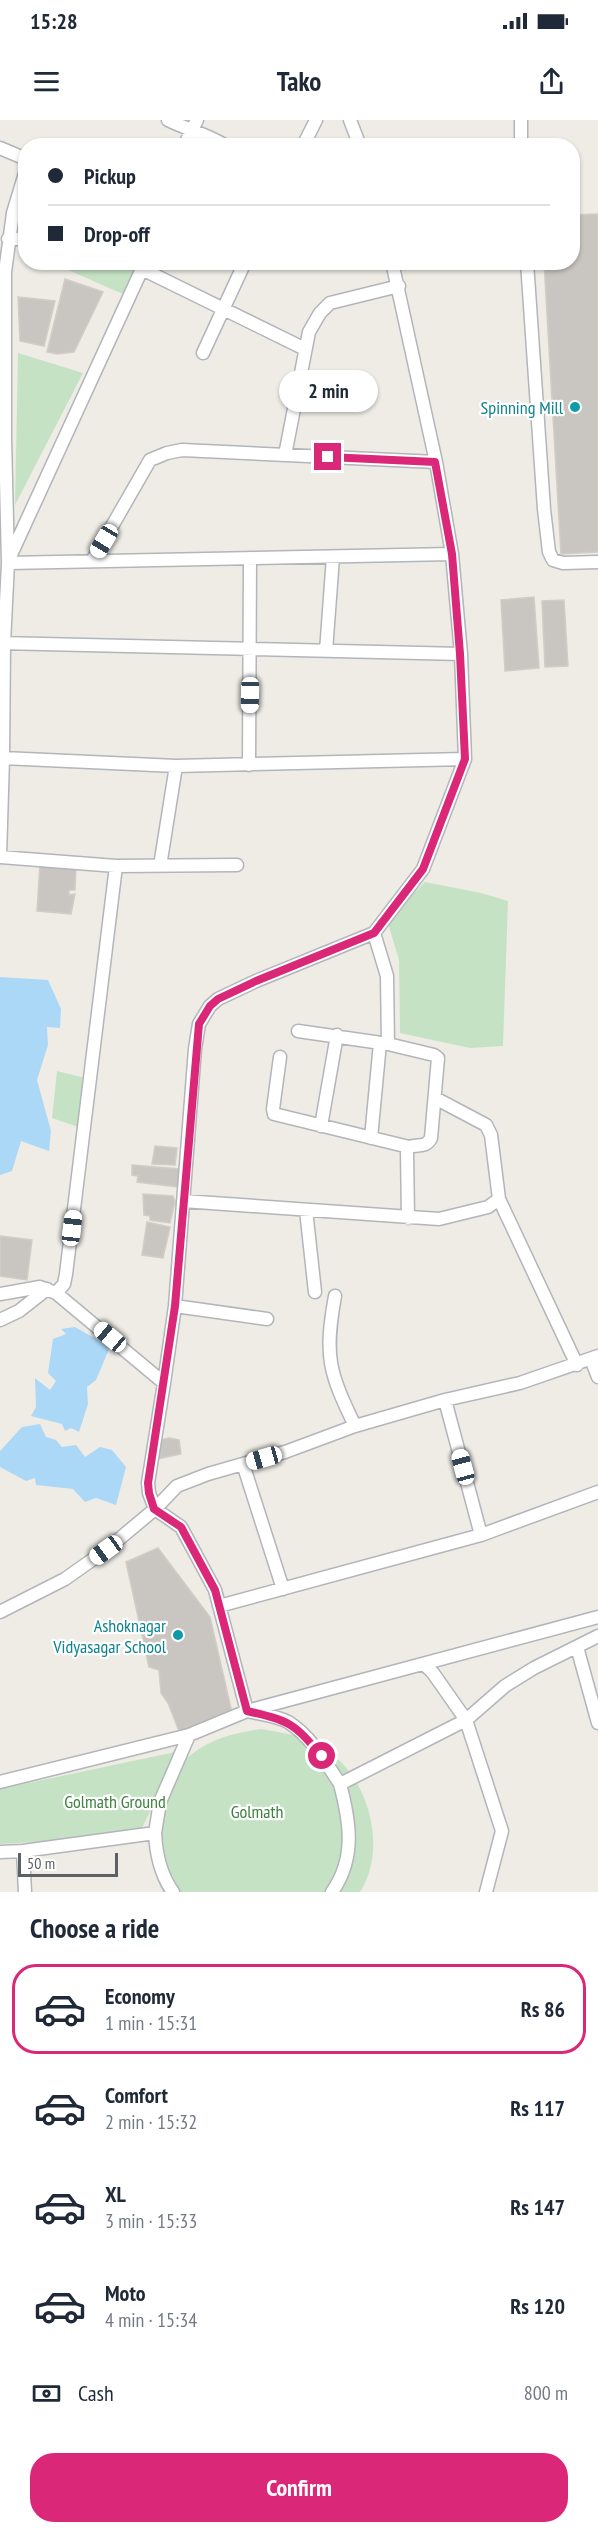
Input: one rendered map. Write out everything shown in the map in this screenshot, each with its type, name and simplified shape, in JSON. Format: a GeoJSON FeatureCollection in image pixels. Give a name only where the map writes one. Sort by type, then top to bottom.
{"type":"FeatureCollection","features":[{"type":"Feature","properties":{"kind":"street"},"geometry":{"type":"LineString","coordinates":[[168,120],[191,132],[205,134],[212,138]]}},
{"type":"Feature","properties":{"kind":"street"},"geometry":{"type":"LineString","coordinates":[[188,138],[197,120]]}},
{"type":"Feature","properties":{"kind":"street"},"geometry":{"type":"LineString","coordinates":[[307,138],[316,120]]}},
{"type":"Feature","properties":{"kind":"street"},"geometry":{"type":"LineString","coordinates":[[350,120],[357,138]]}},
{"type":"Feature","properties":{"kind":"street"},"geometry":{"type":"LineString","coordinates":[[521,120],[521,138]]}},
{"type":"Feature","properties":{"kind":"street"},"geometry":{"type":"LineString","coordinates":[[0,148],[18,156]]}},
{"type":"Feature","properties":{"kind":"street"},"geometry":{"type":"LineString","coordinates":[[18,196],[5,247],[5,438],[8,563],[2,643],[0,857],[116,866],[237,865]]}},
{"type":"Feature","properties":{"kind":"street"},"geometry":{"type":"LineString","coordinates":[[8,563],[140,270]]}},
{"type":"Feature","properties":{"kind":"street"},"geometry":{"type":"LineString","coordinates":[[150,270],[305,349]]}},
{"type":"Feature","properties":{"kind":"street"},"geometry":{"type":"LineString","coordinates":[[203,353],[241,270]]}},
{"type":"Feature","properties":{"kind":"street"},"geometry":{"type":"LineString","coordinates":[[247,1711],[215,1590],[181,1527],[154,1509],[148,1483],[175,1306],[195,1049],[199,1024],[210,1006],[218,999],[374,933],[423,869],[465,759],[452,554],[394,270]]}},
{"type":"Feature","properties":{"kind":"street"},"geometry":{"type":"LineString","coordinates":[[528,270],[549,552],[553,560],[563,563],[598,562]]}},
{"type":"Feature","properties":{"kind":"street"},"geometry":{"type":"LineString","coordinates":[[285,455],[309,332],[320,313],[330,303],[399,286]]}},
{"type":"Feature","properties":{"kind":"street"},"geometry":{"type":"LineString","coordinates":[[92,561],[150,460],[166,453],[182,450],[435,462]]}},
{"type":"Feature","properties":{"kind":"street"},"geometry":{"type":"LineString","coordinates":[[8,563],[452,554]]}},
{"type":"Feature","properties":{"kind":"street"},"geometry":{"type":"LineString","coordinates":[[326,651],[333,557]]}},
{"type":"Feature","properties":{"kind":"street"},"geometry":{"type":"LineString","coordinates":[[249,765],[250,558]]}},
{"type":"Feature","properties":{"kind":"street"},"geometry":{"type":"LineString","coordinates":[[2,643],[460,654]]}},
{"type":"Feature","properties":{"kind":"street"},"geometry":{"type":"LineString","coordinates":[[2,758],[176,766],[465,759]]}},
{"type":"Feature","properties":{"kind":"street"},"geometry":{"type":"LineString","coordinates":[[160,866],[176,766]]}},
{"type":"Feature","properties":{"kind":"street"},"geometry":{"type":"LineString","coordinates":[[0,1320],[64,1284],[116,866]]}},
{"type":"Feature","properties":{"kind":"street"},"geometry":{"type":"LineString","coordinates":[[371,1138],[384,1043],[387,976],[374,933]]}},
{"type":"Feature","properties":{"kind":"street"},"geometry":{"type":"LineString","coordinates":[[280,1057],[274,1114],[409,1147],[423,1146],[428,1143],[438,1058],[434,1054],[337,1035],[298,1031]]}},
{"type":"Feature","properties":{"kind":"street"},"geometry":{"type":"LineString","coordinates":[[321,1126],[337,1035]]}},
{"type":"Feature","properties":{"kind":"street"},"geometry":{"type":"LineString","coordinates":[[435,1098],[486,1125],[490,1135],[499,1199],[577,1365]]}},
{"type":"Feature","properties":{"kind":"street"},"geometry":{"type":"LineString","coordinates":[[408,1218],[407,1150],[409,1147]]}},
{"type":"Feature","properties":{"kind":"street"},"geometry":{"type":"LineString","coordinates":[[183,1201],[439,1219],[488,1207],[499,1199]]}},
{"type":"Feature","properties":{"kind":"street"},"geometry":{"type":"LineString","coordinates":[[306,1210],[315,1292]]}},
{"type":"Feature","properties":{"kind":"street"},"geometry":{"type":"LineString","coordinates":[[0,1294],[34,1287],[52,1291],[164,1383]]}},
{"type":"Feature","properties":{"kind":"street"},"geometry":{"type":"LineString","coordinates":[[334,1296],[328,1334],[329,1360],[335,1385],[355,1426]]}},
{"type":"Feature","properties":{"kind":"street"},"geometry":{"type":"LineString","coordinates":[[175,1306],[267,1319]]}},
{"type":"Feature","properties":{"kind":"street"},"geometry":{"type":"LineString","coordinates":[[0,1612],[65,1579],[106,1550],[177,1486],[285,1452],[355,1426],[445,1400],[520,1383],[594,1358],[598,1377]]}},
{"type":"Feature","properties":{"kind":"street"},"geometry":{"type":"LineString","coordinates":[[445,1400],[481,1535]]}},
{"type":"Feature","properties":{"kind":"street"},"geometry":{"type":"LineString","coordinates":[[243,1464],[283,1589]]}},
{"type":"Feature","properties":{"kind":"street"},"geometry":{"type":"LineString","coordinates":[[219,1606],[481,1535],[598,1492]]}},
{"type":"Feature","properties":{"kind":"street"},"geometry":{"type":"LineString","coordinates":[[0,1782],[189,1735],[247,1711],[598,1617]]}},
{"type":"Feature","properties":{"kind":"street"},"geometry":{"type":"LineString","coordinates":[[340,1784],[466,1720],[505,1686],[534,1668],[598,1636]]}},
{"type":"Feature","properties":{"kind":"street"},"geometry":{"type":"LineString","coordinates":[[577,1647],[598,1723]]}},
{"type":"Feature","properties":{"kind":"street"},"geometry":{"type":"LineString","coordinates":[[424,1664],[433,1673],[466,1720],[502,1831],[486,1892]]}},
{"type":"Feature","properties":{"kind":"street"},"geometry":{"type":"LineString","coordinates":[[247,1711],[288,1722],[322,1756],[340,1784],[351,1833],[348,1858],[339,1882],[332,1892]]}},
{"type":"Feature","properties":{"kind":"street"},"geometry":{"type":"LineString","coordinates":[[172,1892],[161,1872],[154,1833],[160,1802],[189,1735]]}},
{"type":"Feature","properties":{"kind":"street"},"geometry":{"type":"LineString","coordinates":[[0,1852],[23,1851],[154,1833]]}},
{"type":"Feature","properties":{"kind":"street"},"geometry":{"type":"LineString","coordinates":[[23,1851],[25,1892]]}},
{"type":"Feature","properties":{"kind":"green space"},"geometry":{"type":"Polygon","coordinates":[[[68,270],[135,270],[123,294],[68,270]]]}},
{"type":"Feature","properties":{"kind":"green space"},"geometry":{"type":"Polygon","coordinates":[[[18,353],[83,373],[15,505],[18,353]]]}},
{"type":"Feature","properties":{"kind":"green space"},"geometry":{"type":"Polygon","coordinates":[[[425,882],[508,901],[503,1046],[470,1048],[400,1033],[399,960],[387,920],[425,882]]]}},
{"type":"Feature","properties":{"kind":"green space"},"geometry":{"type":"Polygon","coordinates":[[[57,1071],[85,1078],[78,1127],[52,1118],[57,1071]]]}},
{"type":"Feature","properties":{"kind":"green space","name":"Golmath"},"geometry":{"type":"Polygon","coordinates":[[[261,1729],[312,1741],[342,1763],[354,1778],[370,1815],[373,1835],[373,1855],[360,1892],[163,1892],[155,1874],[151,1855],[151,1836],[160,1797],[169,1779],[181,1764],[211,1742],[261,1729]]]}},
{"type":"Feature","properties":{"kind":"green space","name":"Golmath Ground"},"geometry":{"type":"Polygon","coordinates":[[[180,1751],[138,1836],[0,1844],[0,1789],[180,1751]]]}},
{"type":"Feature","properties":{"kind":"water"},"geometry":{"type":"Polygon","coordinates":[[[0,977],[48,980],[61,1009],[60,1028],[47,1027],[48,1045],[37,1080],[51,1131],[49,1151],[21,1141],[12,1171],[0,1175],[0,977]]]}},
{"type":"Feature","properties":{"kind":"water"},"geometry":{"type":"Polygon","coordinates":[[[75,1327],[110,1347],[96,1380],[87,1387],[88,1404],[79,1432],[71,1428],[65,1431],[62,1424],[31,1416],[36,1407],[35,1378],[50,1390],[56,1381],[48,1373],[53,1339],[66,1334],[61,1329],[75,1327]]]}},
{"type":"Feature","properties":{"kind":"water"},"geometry":{"type":"Polygon","coordinates":[[[40,1424],[46,1437],[56,1440],[62,1447],[76,1445],[85,1457],[100,1447],[112,1450],[126,1467],[116,1505],[96,1498],[85,1502],[73,1489],[36,1485],[35,1478],[26,1481],[0,1467],[0,1451],[22,1427],[40,1424]]]}},
{"type":"Feature","properties":{"kind":"building","name":"Spinning Mill"},"geometry":{"type":"Polygon","coordinates":[[[598,214],[598,552],[561,554],[544,270],[580,270],[580,215],[598,214]]]}},
{"type":"Feature","properties":{"kind":"building"},"geometry":{"type":"Polygon","coordinates":[[[65,279],[103,292],[74,352],[57,354],[47,352],[65,279]]]}},
{"type":"Feature","properties":{"kind":"building"},"geometry":{"type":"Polygon","coordinates":[[[18,297],[55,301],[44,346],[20,341],[18,297]]]}},
{"type":"Feature","properties":{"kind":"building"},"geometry":{"type":"Polygon","coordinates":[[[534,597],[539,668],[505,671],[501,600],[534,597]]]}},
{"type":"Feature","properties":{"kind":"building"},"geometry":{"type":"Polygon","coordinates":[[[564,600],[568,666],[545,667],[542,601],[564,600]]]}},
{"type":"Feature","properties":{"kind":"building"},"geometry":{"type":"Polygon","coordinates":[[[40,864],[76,865],[75,890],[69,890],[69,895],[75,894],[71,914],[37,911],[40,864]]]}},
{"type":"Feature","properties":{"kind":"building"},"geometry":{"type":"Polygon","coordinates":[[[155,1146],[177,1148],[175,1165],[152,1164],[155,1146]]]}},
{"type":"Feature","properties":{"kind":"building"},"geometry":{"type":"Polygon","coordinates":[[[132,1165],[180,1169],[178,1187],[137,1182],[138,1176],[132,1175],[132,1165]]]}},
{"type":"Feature","properties":{"kind":"building"},"geometry":{"type":"Polygon","coordinates":[[[143,1194],[173,1196],[175,1202],[170,1223],[150,1220],[150,1216],[144,1215],[143,1194]]]}},
{"type":"Feature","properties":{"kind":"building"},"geometry":{"type":"Polygon","coordinates":[[[147,1222],[170,1227],[163,1258],[142,1255],[147,1222]]]}},
{"type":"Feature","properties":{"kind":"building"},"geometry":{"type":"Polygon","coordinates":[[[0,1236],[32,1240],[27,1280],[0,1276],[0,1236]]]}},
{"type":"Feature","properties":{"kind":"building"},"geometry":{"type":"Polygon","coordinates":[[[169,1438],[179,1440],[181,1454],[157,1459],[160,1440],[169,1438]]]}},
{"type":"Feature","properties":{"kind":"building","name":"Ashoknagar Vidyasagar School"},"geometry":{"type":"Polygon","coordinates":[[[158,1548],[210,1617],[233,1717],[179,1731],[168,1703],[161,1693],[159,1670],[149,1667],[126,1562],[158,1548]]]}},
{"type":"Feature","properties":{"kind":"place","name":"Spinning Mill"},"geometry":{"type":"Point","coordinates":[575,407]}},
{"type":"Feature","properties":{"kind":"place","name":"Ashoknagar Vidyasagar School"},"geometry":{"type":"Point","coordinates":[178,1635]}},
{"type":"Feature","properties":{"kind":"route"},"geometry":{"type":"LineString","coordinates":[[322,1756],[288,1722],[247,1711],[215,1590],[181,1527],[154,1509],[148,1483],[175,1306],[195,1049],[199,1024],[210,1006],[218,999],[374,933],[423,869],[465,759],[452,554],[435,462],[328,457]]}}]}
